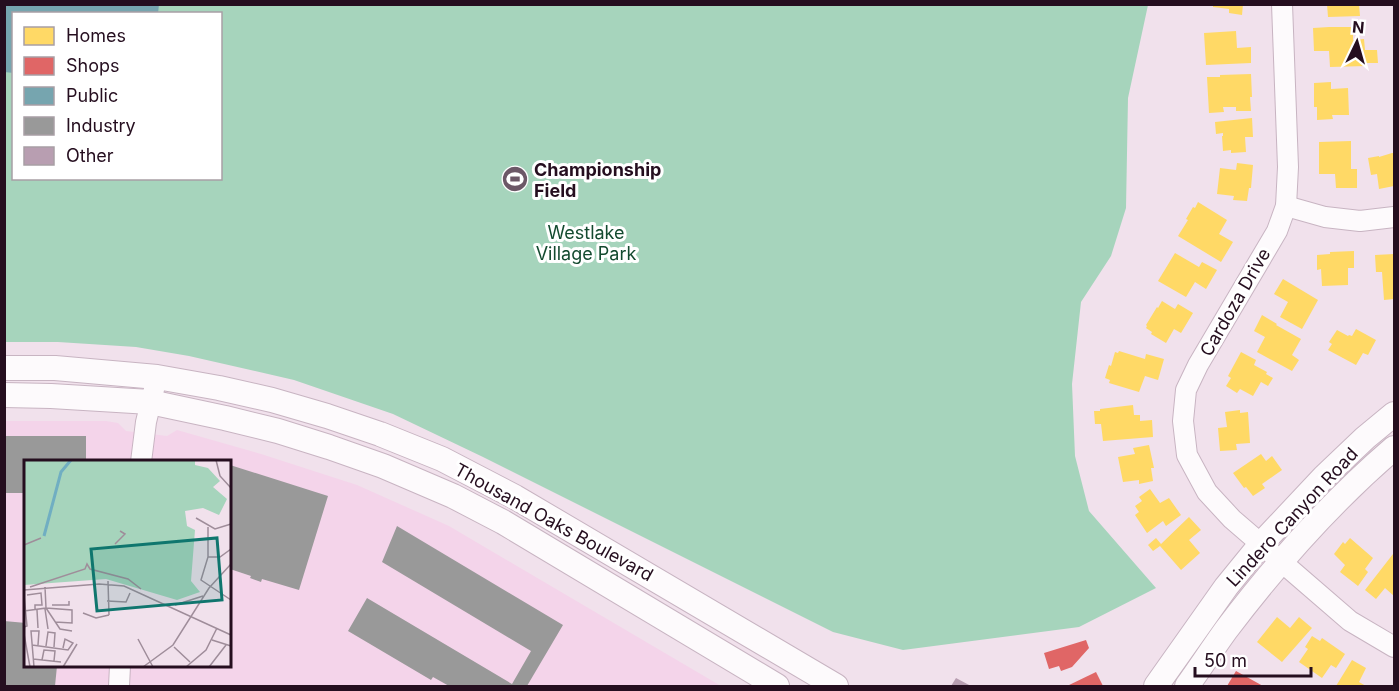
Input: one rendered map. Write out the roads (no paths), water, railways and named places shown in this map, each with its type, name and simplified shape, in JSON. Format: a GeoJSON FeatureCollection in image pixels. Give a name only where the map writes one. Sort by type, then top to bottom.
{"type":"FeatureCollection","features":[{"type":"Feature","properties":{"kind":"main road","name":"Thousand Oaks Boulevard"},"geometry":{"type":"LineString","coordinates":[[4,368],[55,368],[157,377],[272,400],[380,434],[442,459],[515,497],[836,687]]}},
{"type":"Feature","properties":{"kind":"main road","name":"Thousand Oaks Boulevard"},"geometry":{"type":"LineString","coordinates":[[4,395],[150,402],[278,432],[383,466],[453,496],[503,522],[777,687]]}},
{"type":"Feature","properties":{"kind":"main road","name":"Lindero Canyon Road"},"geometry":{"type":"LineString","coordinates":[[1156,687],[1226,587],[1261,544],[1324,477],[1365,438],[1395,414]]}},
{"type":"Feature","properties":{"kind":"main road","name":"Lindero Canyon Road"},"geometry":{"type":"LineString","coordinates":[[1187,687],[1226,630],[1281,561],[1333,504],[1395,448]]}},
{"type":"Feature","properties":{"kind":"main road"},"geometry":{"type":"LineString","coordinates":[[503,522],[515,497]]}},
{"type":"Feature","properties":{"kind":"main road"},"geometry":{"type":"LineString","coordinates":[[747,669],[761,642]]}},
{"type":"Feature","properties":{"kind":"street","name":"Cardoza Drive"},"geometry":{"type":"LineString","coordinates":[[1282,4],[1288,167],[1286,206],[1277,231],[1198,365],[1186,390],[1183,421],[1187,455],[1207,492],[1232,519],[1350,621],[1395,647]]}},
{"type":"Feature","properties":{"kind":"street"},"geometry":{"type":"LineString","coordinates":[[1286,206],[1325,217],[1360,220],[1395,217]]}},
{"type":"Feature","properties":{"kind":"street"},"geometry":{"type":"LineString","coordinates":[[141,460],[150,402],[157,377]]}},
{"type":"Feature","properties":{"kind":"street"},"geometry":{"type":"LineString","coordinates":[[119,687],[120,667]]}},
{"type":"Feature","properties":{"kind":"place","name":"Championship Field"},"geometry":{"type":"Point","coordinates":[515,179]}},
{"type":"Feature","properties":{"kind":"park label","name":"Westlake Village Park"},"geometry":{"type":"Point","coordinates":[586,242]}}]}
